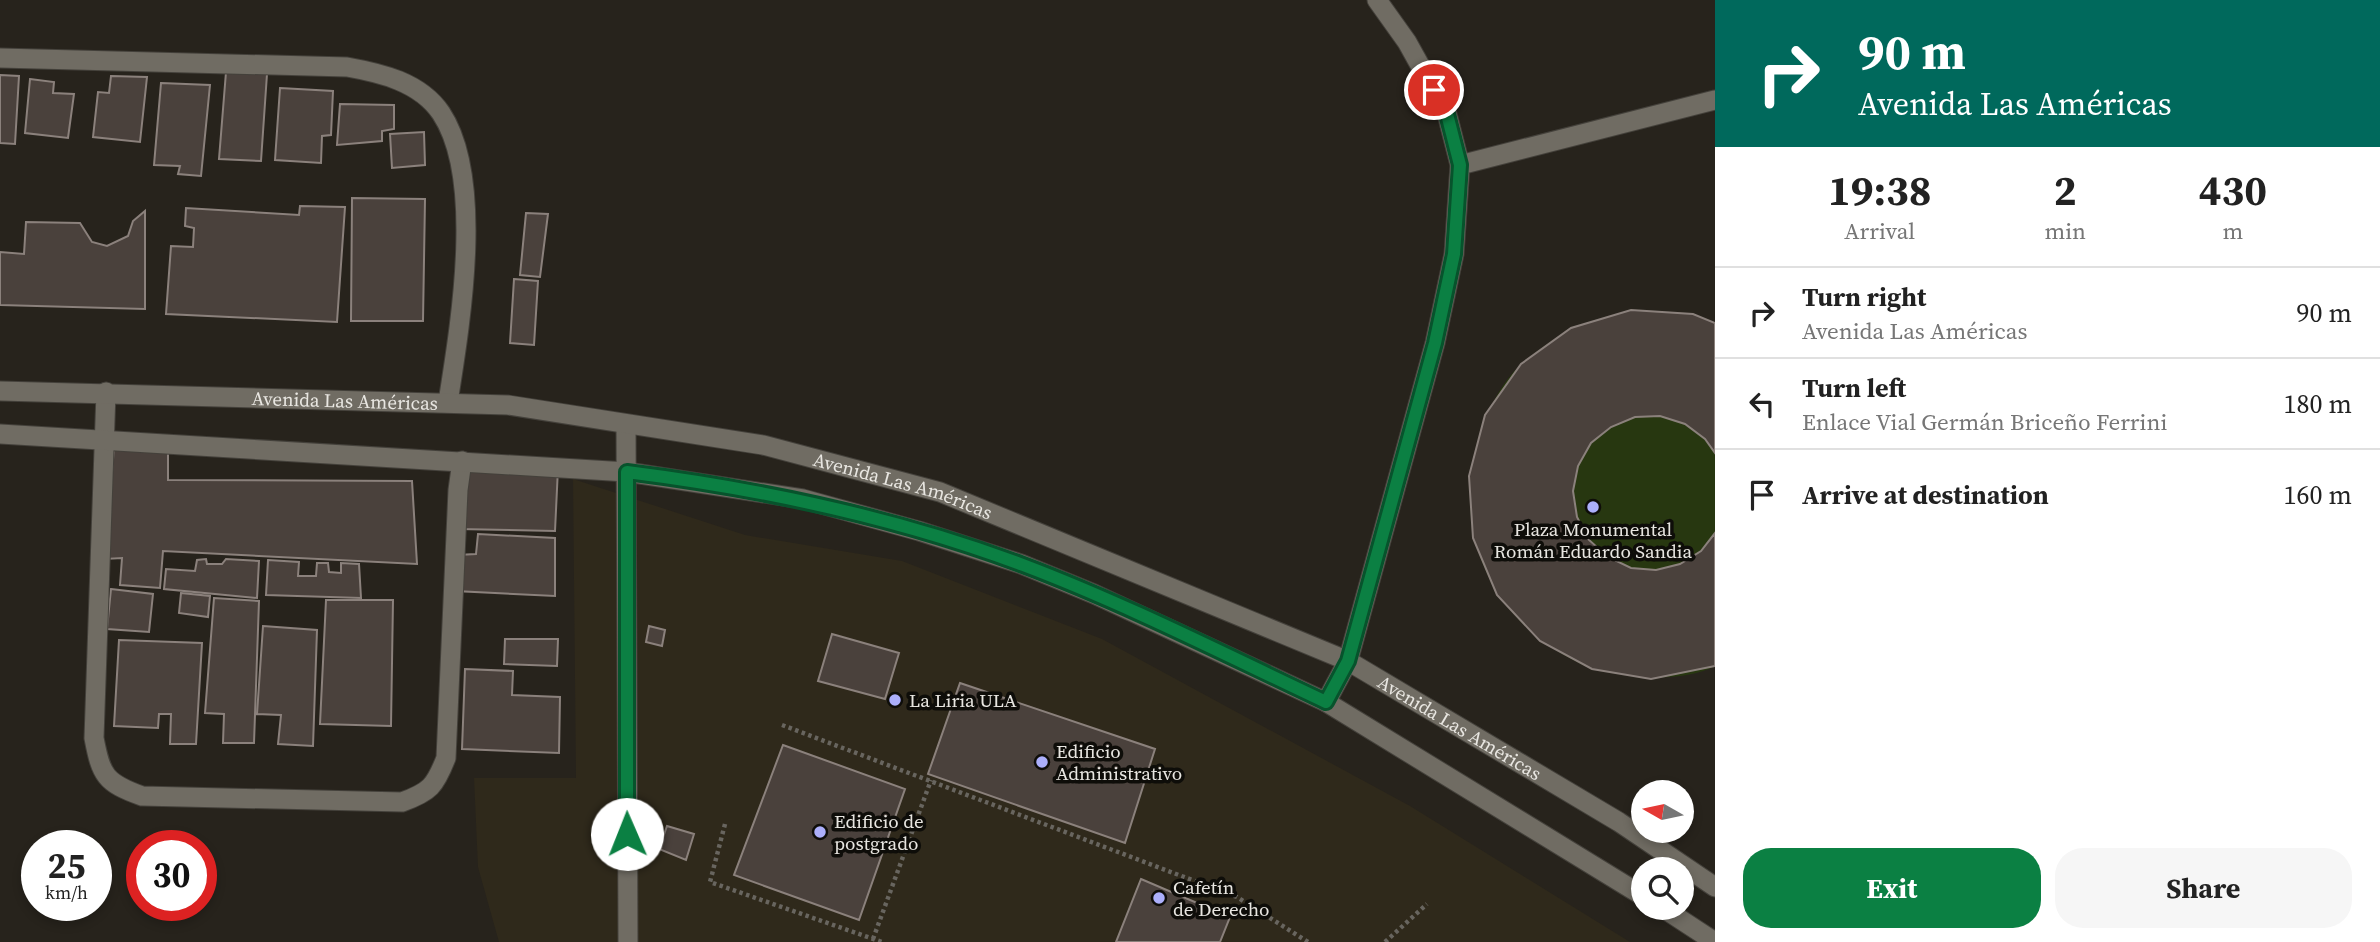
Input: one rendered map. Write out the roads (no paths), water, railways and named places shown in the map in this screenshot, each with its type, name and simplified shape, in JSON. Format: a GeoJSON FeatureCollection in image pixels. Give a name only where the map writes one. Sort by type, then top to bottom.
{"type":"FeatureCollection","features":[{"type":"Feature","properties":{"kind":"street"},"geometry":{"type":"LineString","coordinates":[[1326,702],[1348,661],[1435,343],[1454,254],[1460,165],[1447,114],[1406,42],[1377,0]]}},
{"type":"Feature","properties":{"kind":"street"},"geometry":{"type":"LineString","coordinates":[[0,58],[347,67],[382,73],[417,90],[440,111],[457,145],[464,190],[466,245],[448,402]]}},
{"type":"Feature","properties":{"kind":"street"},"geometry":{"type":"LineString","coordinates":[[1460,165],[1715,100]]}},
{"type":"Feature","properties":{"kind":"street","name":"Avenida Las Américas"},"geometry":{"type":"LineString","coordinates":[[0,391],[508,405],[763,446],[940,492],[1348,661],[1619,822],[1715,887]]}},
{"type":"Feature","properties":{"kind":"street"},"geometry":{"type":"LineString","coordinates":[[106,392],[94,738],[99,768],[116,787],[142,796],[402,802],[425,794],[437,780],[446,758],[458,490],[462,461]]}},
{"type":"Feature","properties":{"kind":"street"},"geometry":{"type":"LineString","coordinates":[[626,424],[628,942]]}},
{"type":"Feature","properties":{"kind":"street","name":"Avenida Las Américas"},"geometry":{"type":"LineString","coordinates":[[0,434],[103,438],[627,472],[803,499],[983,552],[1094,594],[1326,702],[1631,889]]}},
{"type":"Feature","properties":{"kind":"street"},"geometry":{"type":"LineString","coordinates":[[1681,920],[1715,942]]}},
{"type":"Feature","properties":{"kind":"place","name":"Plaza Monumental Román Eduardo Sandia"},"geometry":{"type":"Point","coordinates":[1593,507]}},
{"type":"Feature","properties":{"kind":"place","name":"La Liria ULA"},"geometry":{"type":"Point","coordinates":[895,700]}},
{"type":"Feature","properties":{"kind":"place","name":"Edificio Administrativo"},"geometry":{"type":"Point","coordinates":[1042,762]}},
{"type":"Feature","properties":{"kind":"place","name":"Edificio de postgrado"},"geometry":{"type":"Point","coordinates":[820,832]}},
{"type":"Feature","properties":{"kind":"place","name":"Cafetín de Derecho"},"geometry":{"type":"Point","coordinates":[1159,898]}}]}
